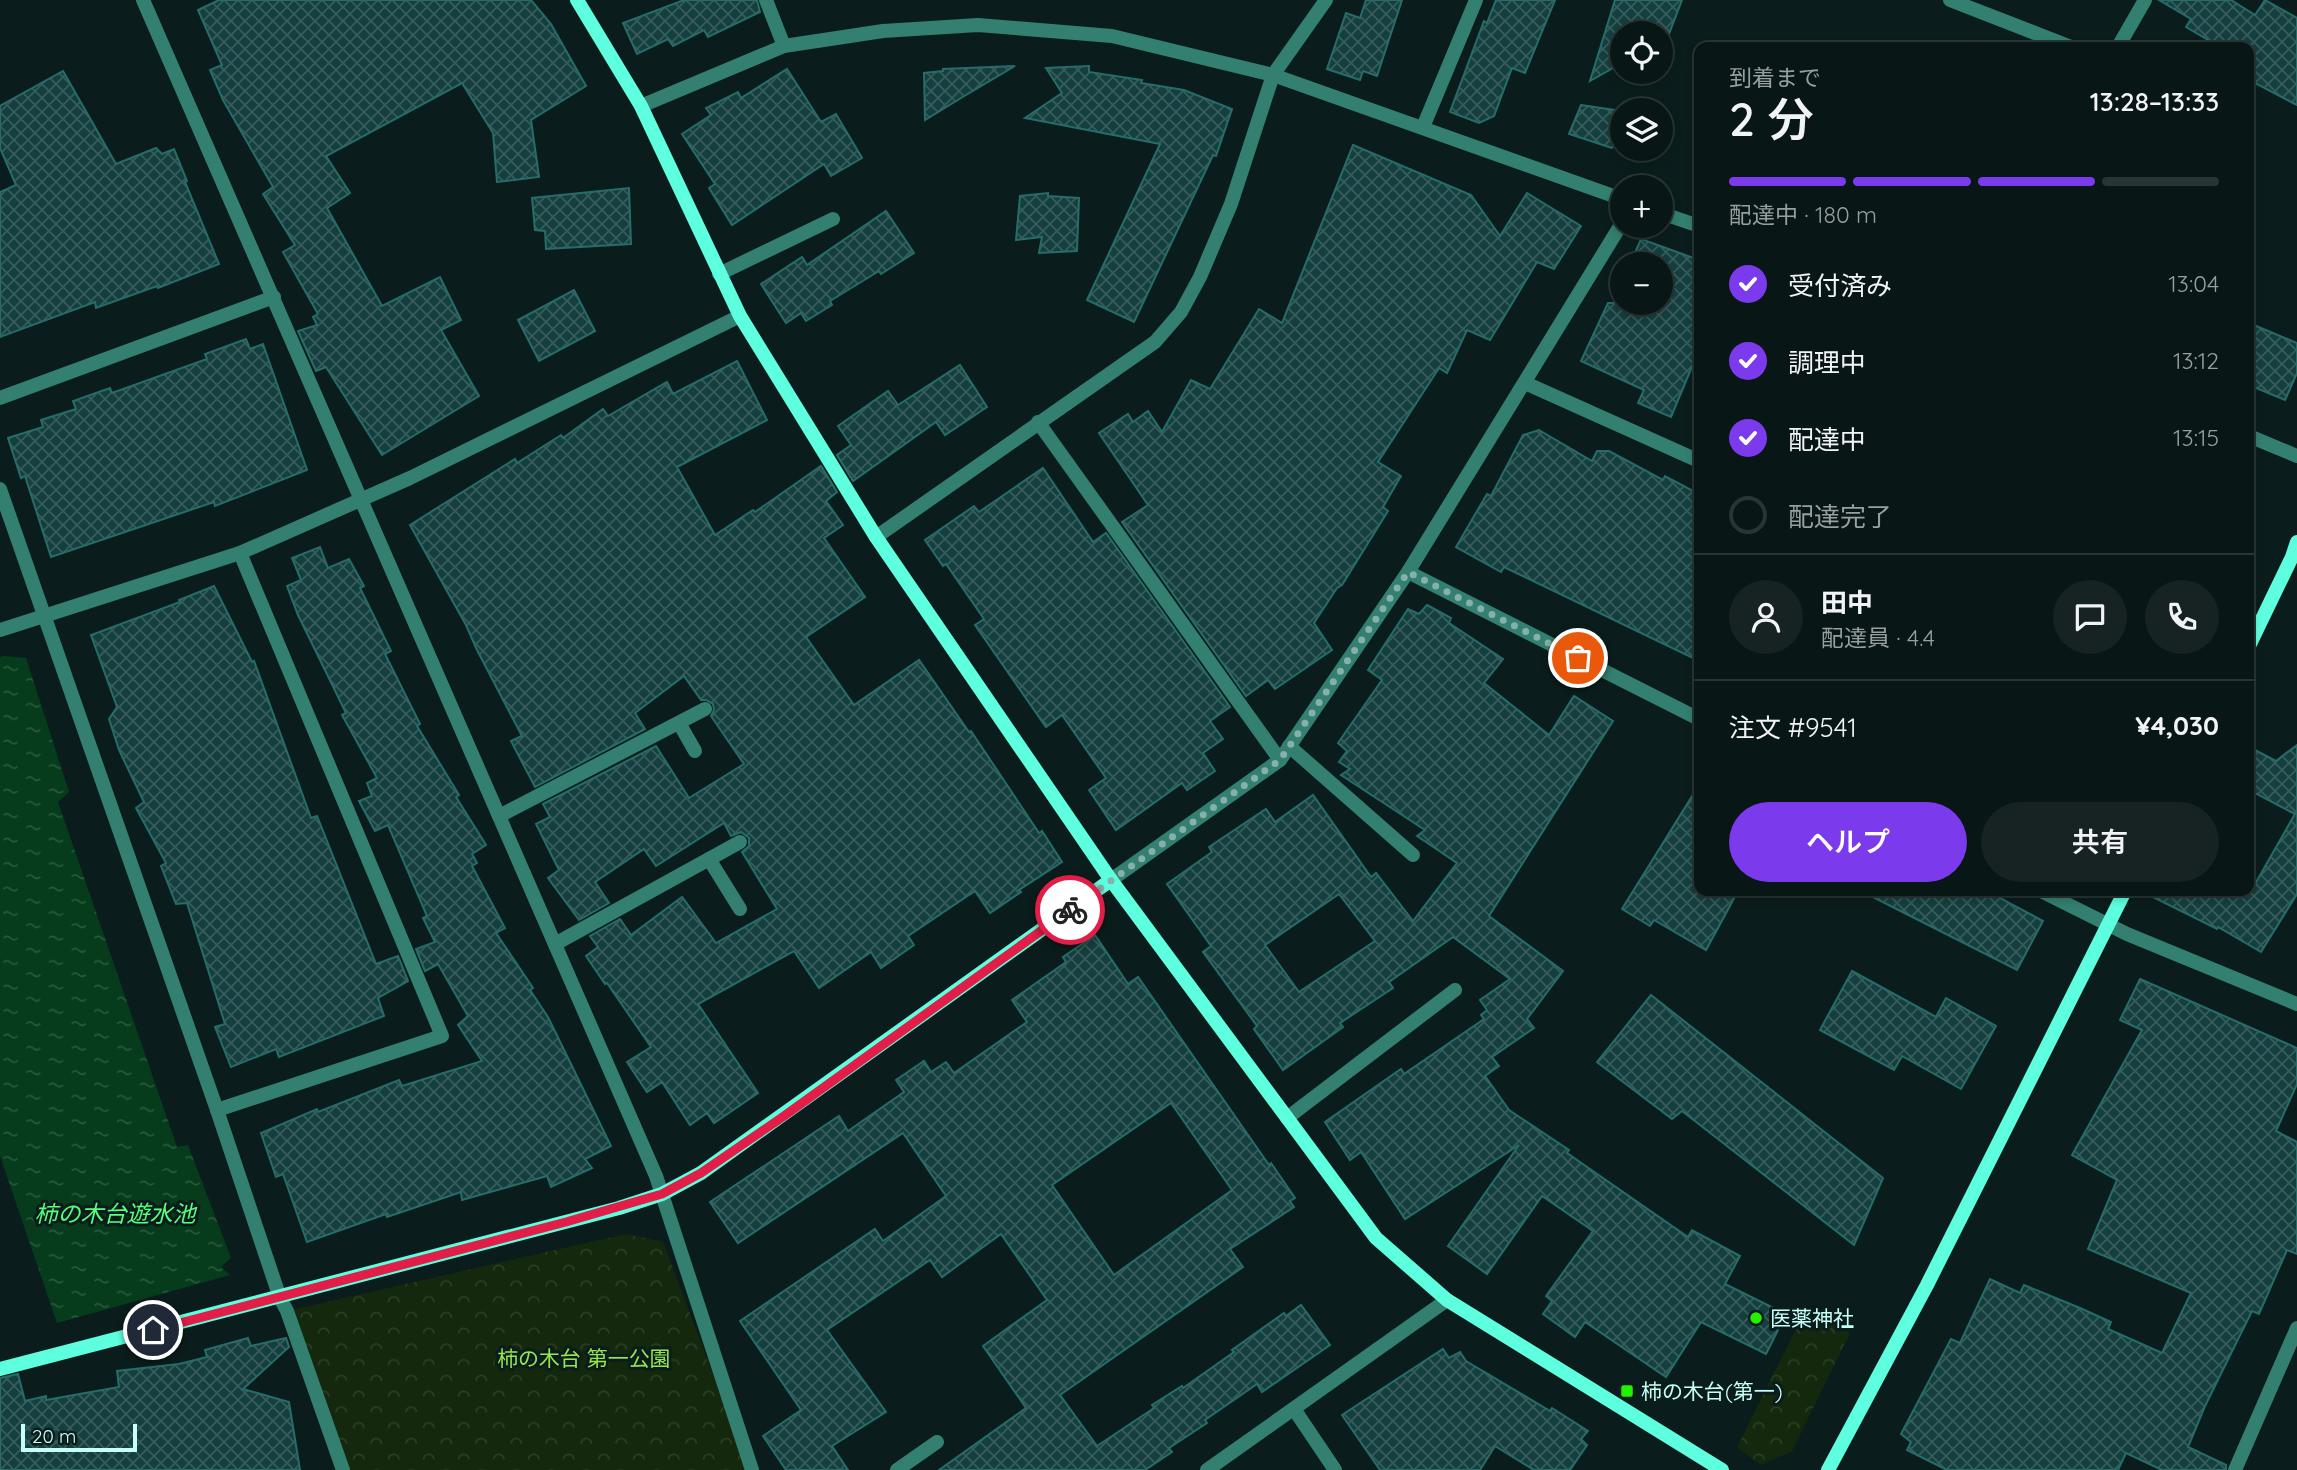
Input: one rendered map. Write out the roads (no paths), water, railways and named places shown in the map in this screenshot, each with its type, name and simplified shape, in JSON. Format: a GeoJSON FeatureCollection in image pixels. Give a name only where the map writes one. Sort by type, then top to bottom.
{"type":"FeatureCollection","features":[{"type":"Feature","properties":{"kind":"street"},"geometry":{"type":"LineString","coordinates":[[143,0],[651,1163],[752,1470]]}},
{"type":"Feature","properties":{"kind":"street"},"geometry":{"type":"LineString","coordinates":[[577,0],[641,106],[740,316],[876,537],[1111,880],[1376,1238],[1447,1300],[1722,1470]]}},
{"type":"Feature","properties":{"kind":"street"},"geometry":{"type":"LineString","coordinates":[[766,0],[784,46]]}},
{"type":"Feature","properties":{"kind":"street"},"geometry":{"type":"LineString","coordinates":[[876,537],[1155,342],[1181,312],[1200,277],[1231,204],[1273,75],[1326,0]]}},
{"type":"Feature","properties":{"kind":"street"},"geometry":{"type":"LineString","coordinates":[[1423,127],[1476,0]]}},
{"type":"Feature","properties":{"kind":"street"},"geometry":{"type":"LineString","coordinates":[[1950,0],[2058,42]]}},
{"type":"Feature","properties":{"kind":"street"},"geometry":{"type":"LineString","coordinates":[[2121,42],[2145,0]]}},
{"type":"Feature","properties":{"kind":"street"},"geometry":{"type":"LineString","coordinates":[[641,106],[784,46],[883,31],[978,25],[1112,36],[1273,75],[1610,195]]}},
{"type":"Feature","properties":{"kind":"street"},"geometry":{"type":"LineString","coordinates":[[1673,216],[1694,224]]}},
{"type":"Feature","properties":{"kind":"street"},"geometry":{"type":"LineString","coordinates":[[719,274],[832,219]]}},
{"type":"Feature","properties":{"kind":"street"},"geometry":{"type":"LineString","coordinates":[[0,1369],[619,1208],[662,1194],[701,1173],[784,1116],[1280,760],[1408,572],[1613,238]]}},
{"type":"Feature","properties":{"kind":"street"},"geometry":{"type":"LineString","coordinates":[[0,398],[274,297]]}},
{"type":"Feature","properties":{"kind":"street"},"geometry":{"type":"LineString","coordinates":[[0,630],[240,553],[362,500],[740,316]]}},
{"type":"Feature","properties":{"kind":"street"},"geometry":{"type":"LineString","coordinates":[[1525,383],[1694,459]]}},
{"type":"Feature","properties":{"kind":"street"},"geometry":{"type":"LineString","coordinates":[[1038,422],[1280,760]]}},
{"type":"Feature","properties":{"kind":"street"},"geometry":{"type":"LineString","coordinates":[[2254,438],[2297,456]]}},
{"type":"Feature","properties":{"kind":"street"},"geometry":{"type":"LineString","coordinates":[[0,489],[342,1470]]}},
{"type":"Feature","properties":{"kind":"street"},"geometry":{"type":"LineString","coordinates":[[2254,636],[2297,542]]}},
{"type":"Feature","properties":{"kind":"street"},"geometry":{"type":"LineString","coordinates":[[217,1110],[442,1036],[240,553]]}},
{"type":"Feature","properties":{"kind":"street"},"geometry":{"type":"LineString","coordinates":[[1408,572],[1694,716]]}},
{"type":"Feature","properties":{"kind":"street"},"geometry":{"type":"LineString","coordinates":[[499,816],[705,709]]}},
{"type":"Feature","properties":{"kind":"street"},"geometry":{"type":"LineString","coordinates":[[679,723],[695,751]]}},
{"type":"Feature","properties":{"kind":"street"},"geometry":{"type":"LineString","coordinates":[[1289,746],[1413,855]]}},
{"type":"Feature","properties":{"kind":"street"},"geometry":{"type":"LineString","coordinates":[[555,944],[740,842]]}},
{"type":"Feature","properties":{"kind":"street"},"geometry":{"type":"LineString","coordinates":[[709,859],[740,909]]}},
{"type":"Feature","properties":{"kind":"street"},"geometry":{"type":"LineString","coordinates":[[2052,896],[2127,934],[2297,1004]]}},
{"type":"Feature","properties":{"kind":"street"},"geometry":{"type":"LineString","coordinates":[[1828,1470],[1927,1285],[2122,896]]}},
{"type":"Feature","properties":{"kind":"street"},"geometry":{"type":"LineString","coordinates":[[1287,1118],[1455,990]]}},
{"type":"Feature","properties":{"kind":"street"},"geometry":{"type":"LineString","coordinates":[[1207,1470],[1447,1300]]}},
{"type":"Feature","properties":{"kind":"street"},"geometry":{"type":"LineString","coordinates":[[2235,1470],[2297,1328]]}},
{"type":"Feature","properties":{"kind":"street"},"geometry":{"type":"LineString","coordinates":[[1294,1409],[1335,1470]]}},
{"type":"Feature","properties":{"kind":"street"},"geometry":{"type":"LineString","coordinates":[[897,1470],[937,1442]]}},
{"type":"Feature","properties":{"kind":"water","name":"柿の木台遊水池"},"geometry":{"type":"Polygon","coordinates":[[[0,657],[26,658],[69,792],[58,802],[177,1147],[188,1145],[231,1258],[221,1267],[230,1275],[57,1323],[0,1156],[0,657]]]}},
{"type":"Feature","properties":{"kind":"place","name":"医薬神社"},"geometry":{"type":"Point","coordinates":[1756,1318]}},
{"type":"Feature","properties":{"kind":"place","name":"柿の木台(第一)"},"geometry":{"type":"Point","coordinates":[1627,1391]}},
{"type":"Feature","properties":{"kind":"park label","name":"柿の木台 第一公園"},"geometry":{"type":"Point","coordinates":[584,1358]}}]}
